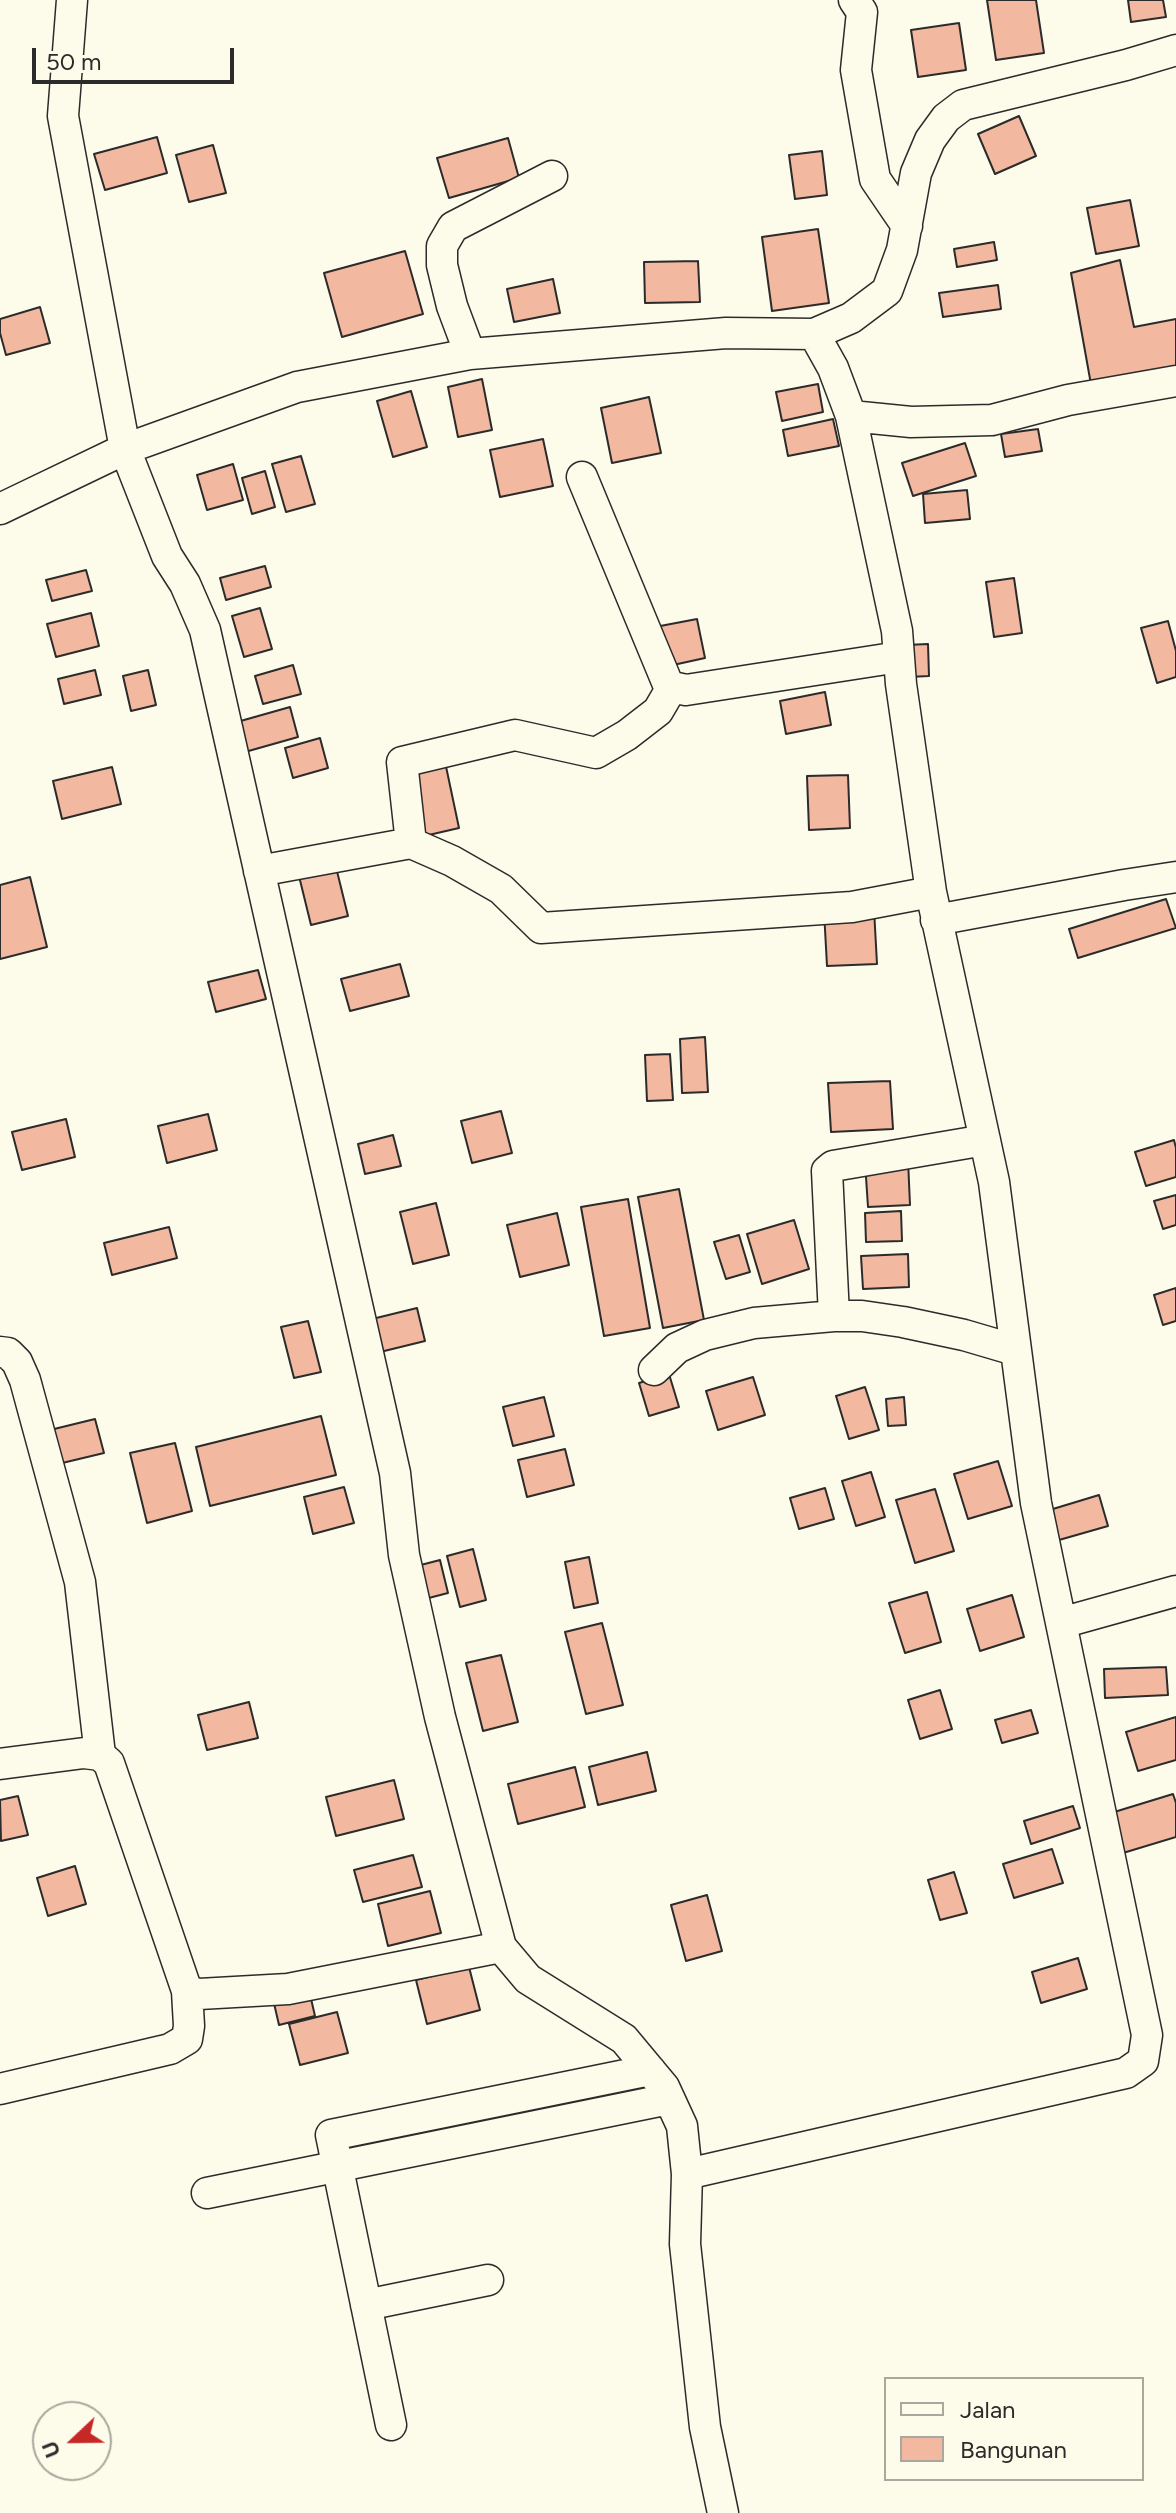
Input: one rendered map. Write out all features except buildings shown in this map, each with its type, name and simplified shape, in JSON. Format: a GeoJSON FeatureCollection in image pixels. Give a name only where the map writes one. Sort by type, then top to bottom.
{"type":"FeatureCollection","features":[{"type":"Feature","properties":{"kind":"street"},"geometry":{"type":"LineString","coordinates":[[72,0],[63,116],[125,449],[167,556],[185,584],[205,630],[395,1473],[404,1555],[437,1702],[501,1947],[528,1979],[624,2039],[664,2087],[682,2126],[687,2174],[685,2244],[705,2427],[723,2513]]}},
{"type":"Feature","properties":{"kind":"street"},"geometry":{"type":"LineString","coordinates":[[860,4],[856,70],[875,179],[907,226]]}},
{"type":"Feature","properties":{"kind":"street"},"geometry":{"type":"LineString","coordinates":[[0,509],[125,449],[297,387],[470,354],[726,333],[814,334],[851,318],[887,291],[902,250],[916,173],[930,140],[946,118],[963,105],[1176,50]]}},
{"type":"Feature","properties":{"kind":"street"},"geometry":{"type":"LineString","coordinates":[[470,354],[452,306],[442,265],[442,246],[453,227],[552,176]]}},
{"type":"Feature","properties":{"kind":"street"},"geometry":{"type":"LineString","coordinates":[[687,2174],[1126,2073],[1143,2061],[1147,2035],[1036,1503],[994,1182],[934,906],[901,684],[897,631],[851,416],[833,368],[814,334]]}},
{"type":"Feature","properties":{"kind":"street"},"geometry":{"type":"LineString","coordinates":[[851,416],[911,422],[992,420],[1068,400],[1176,381]]}},
{"type":"Feature","properties":{"kind":"street"},"geometry":{"type":"LineString","coordinates":[[582,477],[667,682],[672,687],[686,690],[899,657]]}},
{"type":"Feature","properties":{"kind":"street"},"geometry":{"type":"LineString","coordinates":[[411,843],[402,762],[515,735],[596,753],[627,735],[658,711],[672,687]]}},
{"type":"Feature","properties":{"kind":"street"},"geometry":{"type":"LineString","coordinates":[[259,871],[411,843],[452,861],[501,889],[541,928],[852,907],[934,906],[1176,877]]}},
{"type":"Feature","properties":{"kind":"street"},"geometry":{"type":"LineString","coordinates":[[834,1316],[827,1171],[833,1166],[985,1140]]}},
{"type":"Feature","properties":{"kind":"street"},"geometry":{"type":"LineString","coordinates":[[654,1370],[677,1348],[705,1335],[754,1323],[834,1316],[862,1316],[903,1322],[1015,1350]]}},
{"type":"Feature","properties":{"kind":"street"},"geometry":{"type":"LineString","coordinates":[[0,1352],[8,1353],[17,1362],[25,1380],[80,1582],[100,1755]]}},
{"type":"Feature","properties":{"kind":"street"},"geometry":{"type":"LineString","coordinates":[[1061,1623],[1176,1591]]}},
{"type":"Feature","properties":{"kind":"street"},"geometry":{"type":"LineString","coordinates":[[0,1764],[84,1753],[100,1755],[109,1763],[187,1991],[189,2026],[187,2039],[170,2049],[0,2089]]}},
{"type":"Feature","properties":{"kind":"street"},"geometry":{"type":"LineString","coordinates":[[187,1991],[199,1994],[288,1989],[501,1947]]}},
{"type":"Feature","properties":{"kind":"street"},"geometry":{"type":"LineString","coordinates":[[391,2425],[331,2135],[650,2070]]}},
{"type":"Feature","properties":{"kind":"street"},"geometry":{"type":"LineString","coordinates":[[207,2193],[669,2099]]}},
{"type":"Feature","properties":{"kind":"street"},"geometry":{"type":"LineString","coordinates":[[366,2305],[488,2280]]}}]}
